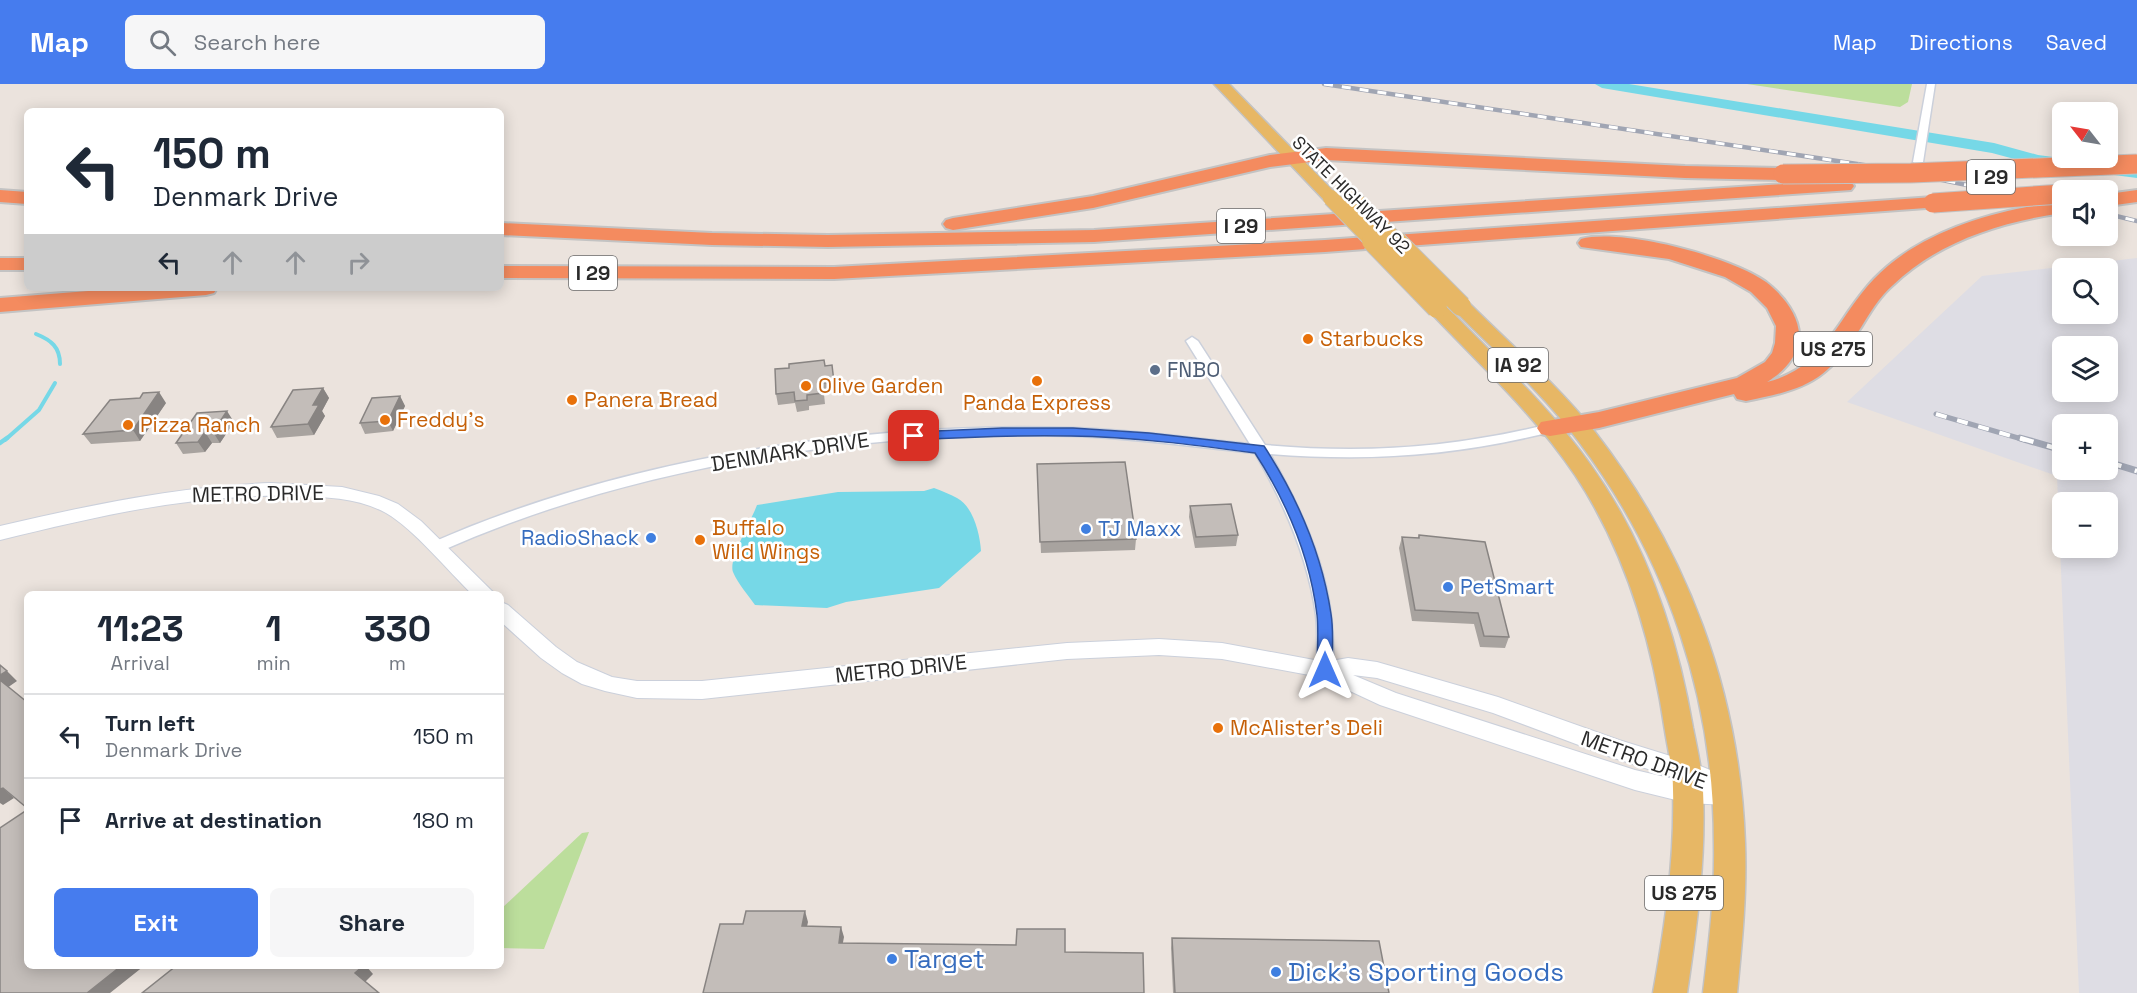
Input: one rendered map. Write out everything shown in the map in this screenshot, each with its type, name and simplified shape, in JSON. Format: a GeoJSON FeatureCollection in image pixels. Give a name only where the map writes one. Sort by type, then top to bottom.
{"type":"FeatureCollection","features":[{"type":"Feature","properties":{"kind":"highway"},"geometry":{"type":"LineString","coordinates":[[637,235],[873,232],[931,226],[1023,215],[1164,188],[1270,161],[1326,154],[1685,172],[1783,174],[1911,173],[2137,166]]}},
{"type":"Feature","properties":{"kind":"highway","name":"I 29"},"geometry":{"type":"LineString","coordinates":[[504,229],[828,241],[1094,236],[2137,166]]}},
{"type":"Feature","properties":{"kind":"highway"},"geometry":{"type":"LineString","coordinates":[[2118,190],[2137,189]]}},
{"type":"Feature","properties":{"kind":"highway"},"geometry":{"type":"LineString","coordinates":[[0,196],[24,198]]}},
{"type":"Feature","properties":{"kind":"highway"},"geometry":{"type":"LineString","coordinates":[[2118,199],[2137,196]]}},
{"type":"Feature","properties":{"kind":"highway","name":"I 29"},"geometry":{"type":"LineString","coordinates":[[504,272],[834,273],[1325,246],[1933,203],[2052,203]]}},
{"type":"Feature","properties":{"kind":"highway","name":"US 275"},"geometry":{"type":"LineString","coordinates":[[1568,432],[1652,417],[1761,391],[1811,373],[1833,350],[1883,282],[1910,260],[1932,247],[1977,227],[2052,204]]}},
{"type":"Feature","properties":{"kind":"highway"},"geometry":{"type":"LineString","coordinates":[[0,208],[24,209]]}},
{"type":"Feature","properties":{"kind":"highway"},"geometry":{"type":"LineString","coordinates":[[1325,246],[1361,252],[1608,243],[1651,247],[1685,256],[1732,273],[1765,292],[1782,310],[1787,326],[1787,348],[1773,367],[1758,378],[1596,420],[1568,432]]}},
{"type":"Feature","properties":{"kind":"highway"},"geometry":{"type":"LineString","coordinates":[[0,264],[24,264]]}},
{"type":"Feature","properties":{"kind":"highway"},"geometry":{"type":"LineString","coordinates":[[504,281],[601,283],[685,274]]}},
{"type":"Feature","properties":{"kind":"highway"},"geometry":{"type":"LineString","coordinates":[[0,305],[170,291]]}},
{"type":"Feature","properties":{"kind":"main road","name":"STATE HIGHWAY 92"},"geometry":{"type":"LineString","coordinates":[[1222,86],[1302,157],[1352,197],[1461,306],[1568,432]]}},
{"type":"Feature","properties":{"kind":"main road","name":"STATE HIGHWAY 92"},"geometry":{"type":"LineString","coordinates":[[1244,88],[1302,157],[1331,198],[1437,308],[1568,432]]}},
{"type":"Feature","properties":{"kind":"main road","name":"US 275"},"geometry":{"type":"LineString","coordinates":[[1568,432],[1627,546],[1651,606],[1670,675],[1687,782],[1683,908],[1670,993]]}},
{"type":"Feature","properties":{"kind":"main road","name":"US 275"},"geometry":{"type":"LineString","coordinates":[[1568,432],[1643,516],[1682,598],[1710,681],[1725,756],[1730,869],[1726,946],[1719,993]]}},
{"type":"Feature","properties":{"kind":"street"},"geometry":{"type":"LineString","coordinates":[[1918,162],[1931,84]]}},
{"type":"Feature","properties":{"kind":"street"},"geometry":{"type":"LineString","coordinates":[[1192,341],[1282,484],[1312,558],[1324,615],[1325,670]]}},
{"type":"Feature","properties":{"kind":"street","name":"DENMARK DRIVE"},"geometry":{"type":"LineString","coordinates":[[436,547],[518,513],[589,491],[718,462],[842,442],[960,433],[1045,432],[1149,436],[1259,449],[1402,453],[1466,447],[1568,432]]}},
{"type":"Feature","properties":{"kind":"street","name":"METRO DRIVE"},"geometry":{"type":"LineString","coordinates":[[0,533],[160,498],[235,491],[300,490],[353,495],[381,503],[401,515],[482,591]]}},
{"type":"Feature","properties":{"kind":"street","name":"METRO DRIVE"},"geometry":{"type":"LineString","coordinates":[[504,613],[536,643],[580,675],[611,686],[651,691],[702,690],[1067,651],[1137,647],[1201,649],[1283,661],[1325,670],[1348,666],[1377,670],[1498,706],[1616,749],[1687,782],[1727,795]]}},
{"type":"Feature","properties":{"kind":"shaded area"},"geometry":{"type":"Polygon","coordinates":[[[2137,258],[2137,993],[2079,993],[2060,558],[2118,558],[2118,492],[2058,492],[2057,480],[2118,480],[2118,414],[2052,414],[2052,474],[1847,402],[1982,276],[2052,268],[2052,324],[2118,324],[2118,260],[2137,258]]]}},
{"type":"Feature","properties":{"kind":"green space"},"geometry":{"type":"Polygon","coordinates":[[[1747,84],[1912,84],[1908,102],[1900,107],[1747,84]]]}},
{"type":"Feature","properties":{"kind":"green space"},"geometry":{"type":"Polygon","coordinates":[[[589,832],[544,949],[504,948],[504,906],[582,833],[589,832]]]}},
{"type":"Feature","properties":{"kind":"water"},"geometry":{"type":"Polygon","coordinates":[[[934,488],[957,498],[967,507],[977,529],[981,551],[939,588],[846,602],[827,608],[755,605],[733,572],[732,566],[737,549],[757,505],[838,492],[924,491],[934,488]]]}},
{"type":"Feature","properties":{"kind":"building","name":"Olive Garden"},"geometry":{"type":"Polygon","coordinates":[[[824,360],[825,366],[832,365],[834,382],[822,383],[823,393],[807,395],[807,400],[795,401],[794,392],[776,394],[775,369],[789,368],[789,364],[824,360]]]}},
{"type":"Feature","properties":{"kind":"building"},"geometry":{"type":"Polygon","coordinates":[[[323,388],[313,405],[319,405],[308,424],[271,427],[293,390],[323,388]]]}},
{"type":"Feature","properties":{"kind":"building"},"geometry":{"type":"Polygon","coordinates":[[[159,392],[133,430],[83,434],[110,400],[140,398],[143,393],[159,392]]]}},
{"type":"Feature","properties":{"kind":"building"},"geometry":{"type":"Polygon","coordinates":[[[400,396],[388,421],[360,423],[372,398],[400,396]]]}},
{"type":"Feature","properties":{"kind":"building"},"geometry":{"type":"Polygon","coordinates":[[[227,411],[213,432],[205,432],[198,442],[176,443],[197,413],[227,411]]]}},
{"type":"Feature","properties":{"kind":"building","name":"TJ Maxx"},"geometry":{"type":"Polygon","coordinates":[[[1125,462],[1136,539],[1040,542],[1037,464],[1125,462]]]}},
{"type":"Feature","properties":{"kind":"building"},"geometry":{"type":"Polygon","coordinates":[[[1231,504],[1238,535],[1196,537],[1190,506],[1231,504]]]}},
{"type":"Feature","properties":{"kind":"building","name":"PetSmart"},"geometry":{"type":"Polygon","coordinates":[[[1419,535],[1485,542],[1509,637],[1484,636],[1478,613],[1415,610],[1402,537],[1419,538],[1419,535]]]}},
{"type":"Feature","properties":{"kind":"building"},"geometry":{"type":"Polygon","coordinates":[[[0,665],[7,671],[0,675],[0,665]]]}},
{"type":"Feature","properties":{"kind":"building"},"geometry":{"type":"Polygon","coordinates":[[[0,680],[24,700],[24,806],[3,788],[0,789],[0,680]]]}},
{"type":"Feature","properties":{"kind":"building"},"geometry":{"type":"Polygon","coordinates":[[[24,812],[24,969],[117,969],[87,993],[0,993],[0,828],[24,812]]]}},
{"type":"Feature","properties":{"kind":"building","name":"Target"},"geometry":{"type":"Polygon","coordinates":[[[746,911],[805,911],[802,926],[841,927],[839,943],[1016,945],[1017,929],[1065,929],[1065,952],[1143,953],[1144,993],[703,993],[720,924],[743,924],[746,911]]]}},
{"type":"Feature","properties":{"kind":"building","name":"Dick's Sporting Goods"},"geometry":{"type":"Polygon","coordinates":[[[1172,938],[1379,941],[1389,993],[1175,993],[1172,938]]]}},
{"type":"Feature","properties":{"kind":"building"},"geometry":{"type":"Polygon","coordinates":[[[172,969],[360,969],[355,973],[379,993],[142,993],[172,969]]]}},
{"type":"Feature","properties":{"kind":"waterway"},"geometry":{"type":"LineString","coordinates":[[1602,84],[1994,148],[2037,160],[2137,173]]}},
{"type":"Feature","properties":{"kind":"waterway"},"geometry":{"type":"LineString","coordinates":[[36,334],[54,345],[60,358],[60,364]]}},
{"type":"Feature","properties":{"kind":"waterway"},"geometry":{"type":"LineString","coordinates":[[5,440],[39,410],[55,383]]}},
{"type":"Feature","properties":{"kind":"waterway"},"geometry":{"type":"LineString","coordinates":[[0,443],[7,438]]}},
{"type":"Feature","properties":{"kind":"railway"},"geometry":{"type":"LineString","coordinates":[[1324,84],[1877,167],[2052,202]]}},
{"type":"Feature","properties":{"kind":"railway"},"geometry":{"type":"LineString","coordinates":[[2118,216],[2137,221]]}},
{"type":"Feature","properties":{"kind":"railway"},"geometry":{"type":"LineString","coordinates":[[1936,414],[2025,440]]}},
{"type":"Feature","properties":{"kind":"railway"},"geometry":{"type":"LineString","coordinates":[[2020,438],[2052,447]]}},
{"type":"Feature","properties":{"kind":"railway"},"geometry":{"type":"LineString","coordinates":[[2118,465],[2137,471]]}},
{"type":"Feature","properties":{"kind":"place","name":"Starbucks"},"geometry":{"type":"Point","coordinates":[1308,339]}},
{"type":"Feature","properties":{"kind":"place","name":"FNBO"},"geometry":{"type":"Point","coordinates":[1155,370]}},
{"type":"Feature","properties":{"kind":"place","name":"Panda Express"},"geometry":{"type":"Point","coordinates":[1037,381]}},
{"type":"Feature","properties":{"kind":"place","name":"Olive Garden"},"geometry":{"type":"Point","coordinates":[806,386]}},
{"type":"Feature","properties":{"kind":"place","name":"Panera Bread"},"geometry":{"type":"Point","coordinates":[572,400]}},
{"type":"Feature","properties":{"kind":"place","name":"Freddy's"},"geometry":{"type":"Point","coordinates":[385,420]}},
{"type":"Feature","properties":{"kind":"place","name":"Pizza Ranch"},"geometry":{"type":"Point","coordinates":[128,425]}},
{"type":"Feature","properties":{"kind":"place","name":"TJ Maxx"},"geometry":{"type":"Point","coordinates":[1086,529]}},
{"type":"Feature","properties":{"kind":"place","name":"RadioShack"},"geometry":{"type":"Point","coordinates":[651,538]}},
{"type":"Feature","properties":{"kind":"place","name":"Buffalo Wild Wings"},"geometry":{"type":"Point","coordinates":[700,540]}},
{"type":"Feature","properties":{"kind":"place","name":"PetSmart"},"geometry":{"type":"Point","coordinates":[1448,587]}},
{"type":"Feature","properties":{"kind":"place","name":"McAlister's Deli"},"geometry":{"type":"Point","coordinates":[1218,728]}},
{"type":"Feature","properties":{"kind":"place","name":"Target"},"geometry":{"type":"Point","coordinates":[892,959]}},
{"type":"Feature","properties":{"kind":"place","name":"Dick's Sporting Goods"},"geometry":{"type":"Point","coordinates":[1276,972]}},
{"type":"Feature","properties":{"kind":"route"},"geometry":{"type":"LineString","coordinates":[[914,436],[1035,431],[1073,432],[1149,436],[1259,449],[1282,484],[1312,558],[1324,615],[1325,670]]}}]}
